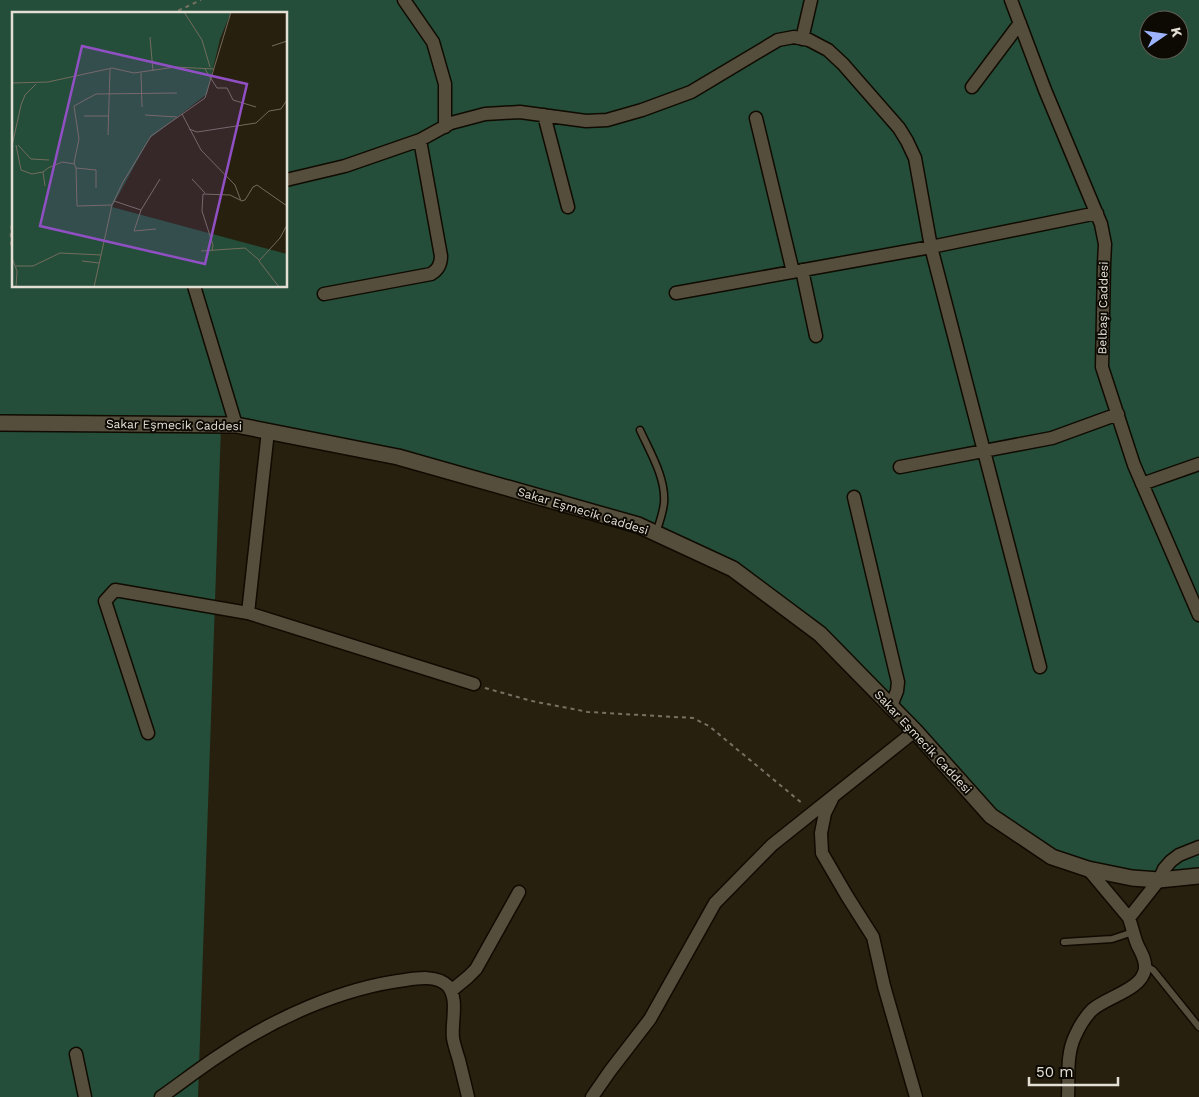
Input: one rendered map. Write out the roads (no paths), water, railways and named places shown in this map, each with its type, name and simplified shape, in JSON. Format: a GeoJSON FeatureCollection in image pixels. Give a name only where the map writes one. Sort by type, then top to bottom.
{"type":"FeatureCollection","features":[{"type":"Feature","properties":{"kind":"street"},"geometry":{"type":"LineString","coordinates":[[404,0],[433,42],[445,84],[445,127]]}},
{"type":"Feature","properties":{"kind":"street"},"geometry":{"type":"LineString","coordinates":[[802,38],[811,0]]}},
{"type":"Feature","properties":{"kind":"street","name":"Belbaşı Caddesi"},"geometry":{"type":"LineString","coordinates":[[1011,0],[1045,90],[1101,224],[1105,244],[1102,367],[1134,465],[1199,616]]}},
{"type":"Feature","properties":{"kind":"street"},"geometry":{"type":"LineString","coordinates":[[972,87],[1020,23]]}},
{"type":"Feature","properties":{"kind":"street"},"geometry":{"type":"LineString","coordinates":[[288,180],[345,166],[420,140],[451,123],[485,114],[520,112],[586,121],[607,120],[642,110],[691,92],[778,40],[794,37],[802,38],[828,50],[843,64],[899,128],[915,158],[931,247],[1040,668]]}},
{"type":"Feature","properties":{"kind":"street"},"geometry":{"type":"LineString","coordinates":[[544,115],[568,207]]}},
{"type":"Feature","properties":{"kind":"street"},"geometry":{"type":"LineString","coordinates":[[756,118],[816,336]]}},
{"type":"Feature","properties":{"kind":"street"},"geometry":{"type":"LineString","coordinates":[[324,294],[431,274],[440,265],[441,256],[420,140]]}},
{"type":"Feature","properties":{"kind":"street"},"geometry":{"type":"LineString","coordinates":[[676,293],[931,247],[1097,213]]}},
{"type":"Feature","properties":{"kind":"street"},"geometry":{"type":"LineString","coordinates":[[195,288],[236,425]]}},
{"type":"Feature","properties":{"kind":"street"},"geometry":{"type":"LineString","coordinates":[[900,467],[1052,438],[1118,414]]}},
{"type":"Feature","properties":{"kind":"street","name":"Sakar Eşmecik Caddesi"},"geometry":{"type":"LineString","coordinates":[[0,423],[236,425],[398,458],[638,525],[733,569],[820,634],[915,731],[991,816],[1052,857],[1088,869],[1132,878],[1159,880],[1199,876]]}},
{"type":"Feature","properties":{"kind":"street"},"geometry":{"type":"LineString","coordinates":[[248,613],[268,431]]}},
{"type":"Feature","properties":{"kind":"street"},"geometry":{"type":"LineString","coordinates":[[1142,484],[1199,464]]}},
{"type":"Feature","properties":{"kind":"street"},"geometry":{"type":"LineString","coordinates":[[854,497],[898,682],[898,691],[891,706]]}},
{"type":"Feature","properties":{"kind":"street"},"geometry":{"type":"LineString","coordinates":[[148,733],[105,601],[115,590],[248,613],[474,684]]}},
{"type":"Feature","properties":{"kind":"street"},"geometry":{"type":"LineString","coordinates":[[592,1097],[650,1019],[715,903],[772,844],[915,731]]}},
{"type":"Feature","properties":{"kind":"street"},"geometry":{"type":"LineString","coordinates":[[834,795],[825,813],[821,833],[822,853],[872,937],[916,1097]]}},
{"type":"Feature","properties":{"kind":"street"},"geometry":{"type":"LineString","coordinates":[[1129,918],[1159,880],[1171,861],[1179,855],[1199,847]]}},
{"type":"Feature","properties":{"kind":"street"},"geometry":{"type":"LineString","coordinates":[[1068,1097],[1069,1055],[1075,1037],[1085,1018],[1100,1004],[1134,987],[1145,972],[1144,958],[1137,944],[1129,918],[1088,869]]}},
{"type":"Feature","properties":{"kind":"street"},"geometry":{"type":"LineString","coordinates":[[451,991],[476,969],[519,892]]}},
{"type":"Feature","properties":{"kind":"street"},"geometry":{"type":"LineString","coordinates":[[161,1097],[220,1054],[278,1020],[333,998],[388,982],[424,978],[440,981],[447,985],[451,991],[453,998],[453,1038],[468,1097]]}},
{"type":"Feature","properties":{"kind":"street"},"geometry":{"type":"LineString","coordinates":[[76,1054],[85,1097]]}},
{"type":"Feature","properties":{"kind":"lane"},"geometry":{"type":"LineString","coordinates":[[640,430],[659,475],[662,488],[664,504],[656,534]]}},
{"type":"Feature","properties":{"kind":"lane"},"geometry":{"type":"LineString","coordinates":[[1064,942],[1112,939],[1133,932]]}},
{"type":"Feature","properties":{"kind":"lane"},"geometry":{"type":"LineString","coordinates":[[1145,965],[1153,970],[1199,1026]]}}]}
